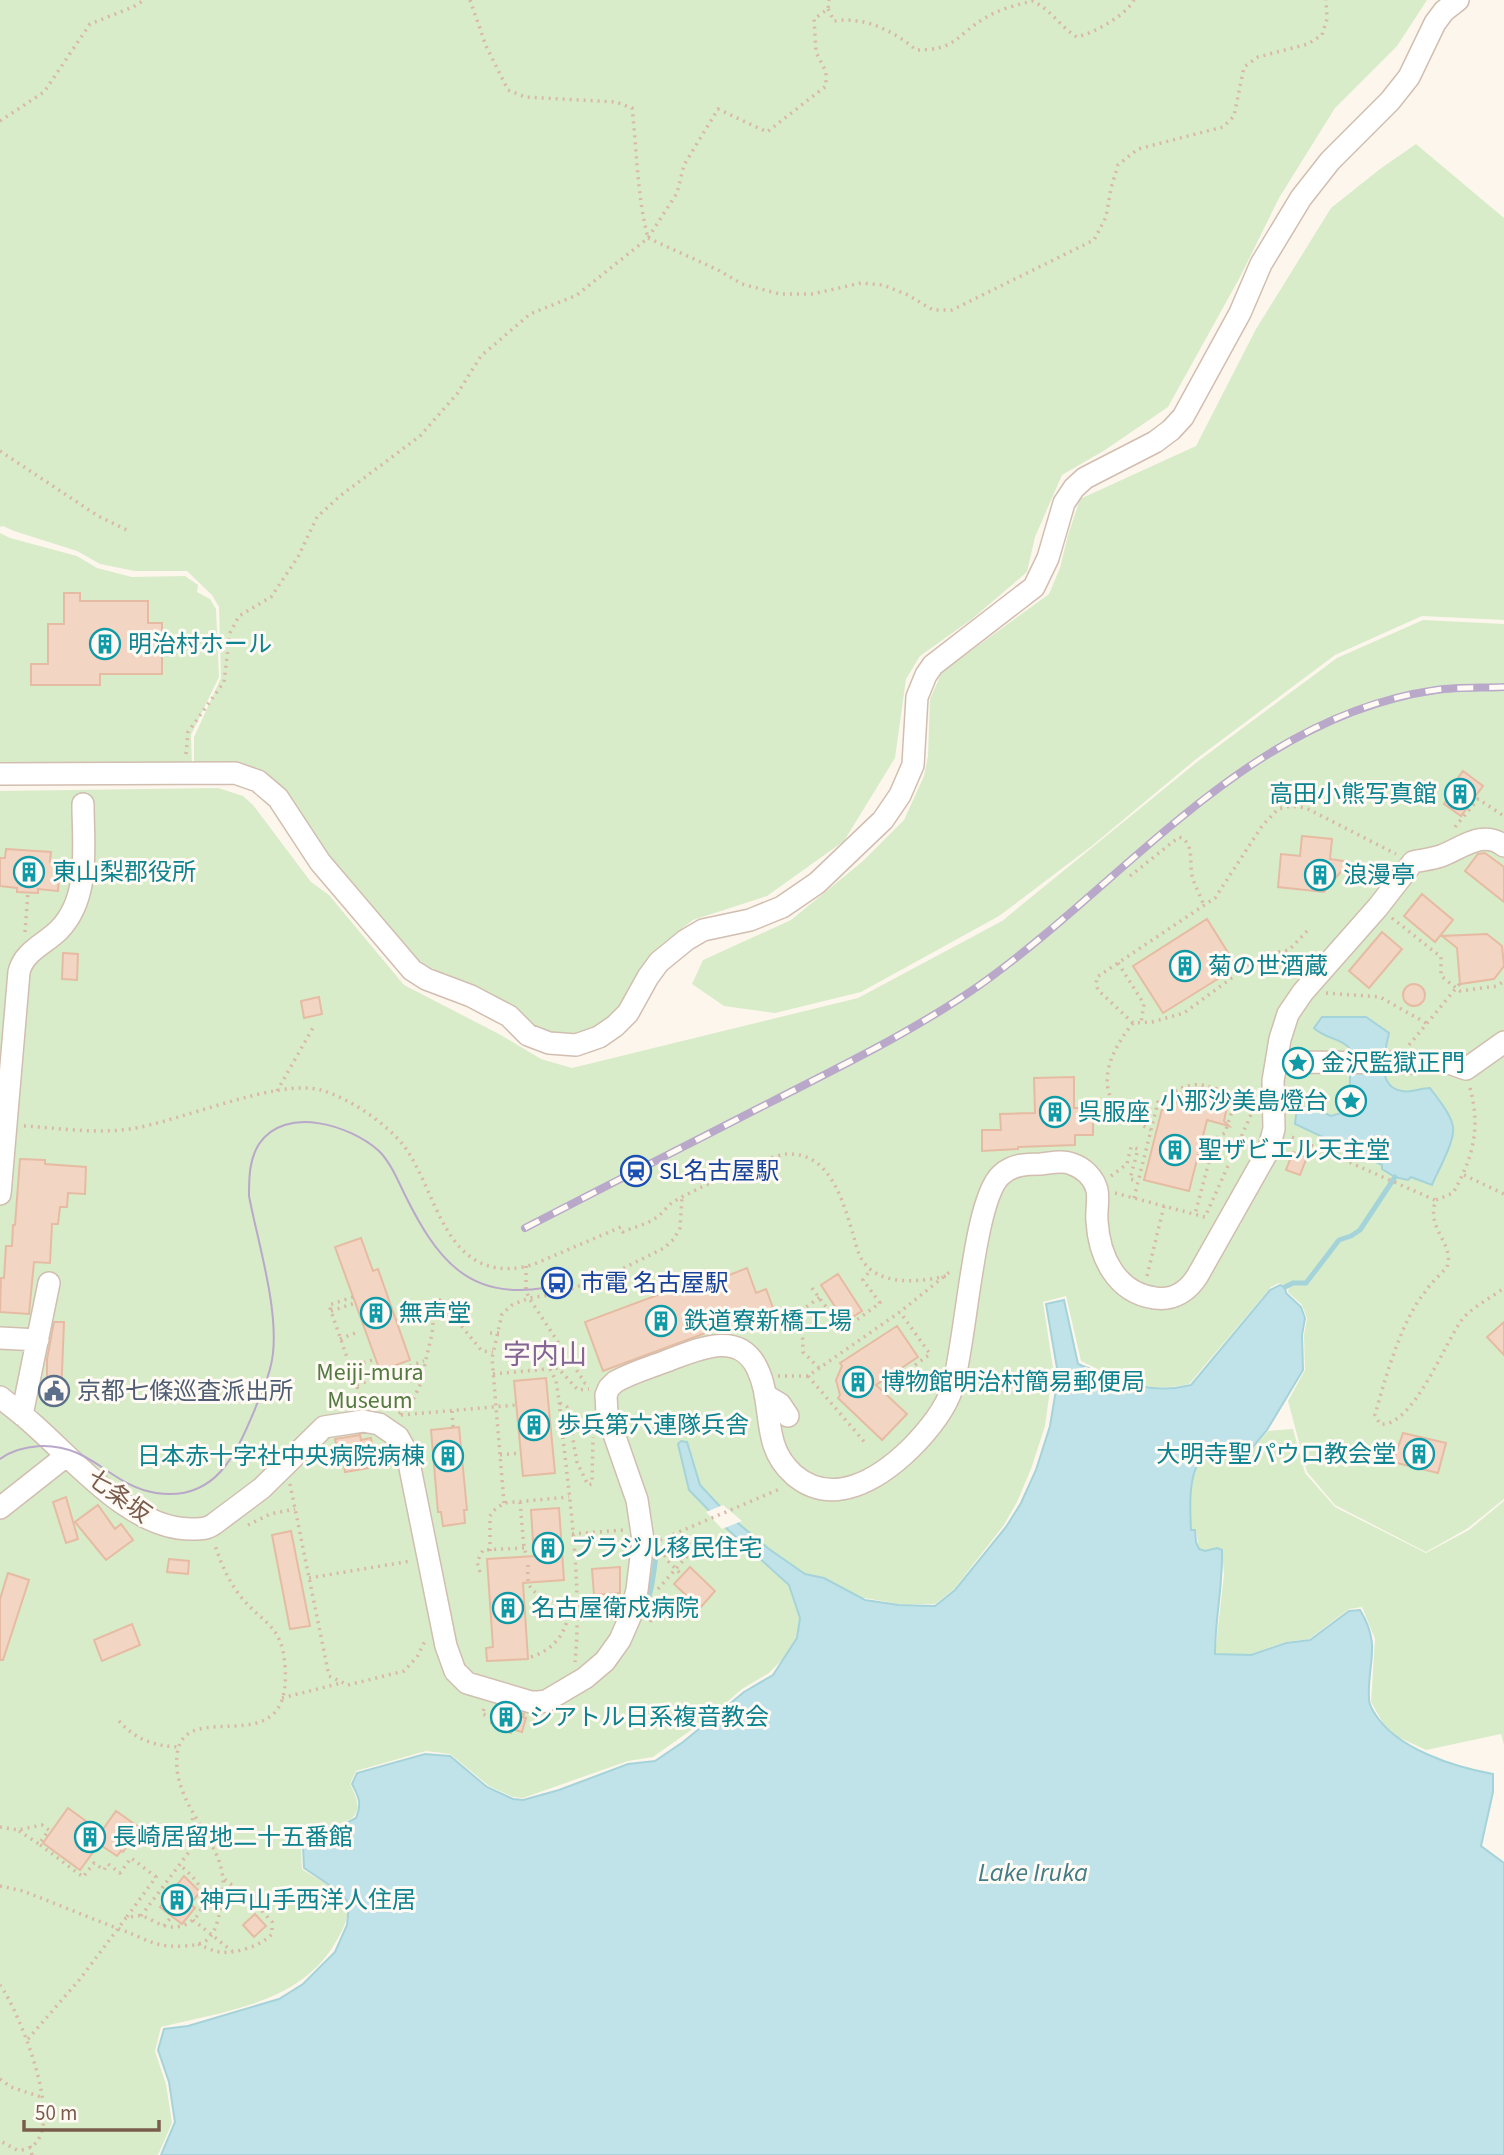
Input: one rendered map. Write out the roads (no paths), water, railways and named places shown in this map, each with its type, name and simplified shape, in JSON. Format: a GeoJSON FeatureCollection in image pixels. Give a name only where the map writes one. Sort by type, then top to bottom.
{"type":"FeatureCollection","features":[{"type":"Feature","properties":{"kind":"street"},"geometry":{"type":"LineString","coordinates":[[0,774],[234,773],[258,781],[278,797],[320,862],[412,970],[426,979],[471,996],[509,1016],[528,1035],[549,1043],[576,1045],[599,1037],[628,1013],[659,962],[686,940],[704,930],[750,920],[782,907],[817,883],[883,820],[904,788],[914,765],[915,709],[926,675],[942,658],[1034,587],[1048,558],[1064,503],[1074,488],[1085,478],[1155,442],[1183,417],[1240,313],[1261,264],[1301,198],[1330,161],[1390,101],[1409,77],[1435,23],[1444,11],[1458,0]]}},
{"type":"Feature","properties":{"kind":"street"},"geometry":{"type":"LineString","coordinates":[[0,1194],[6,1124],[15,1070],[18,980],[23,959],[61,929],[78,899],[83,874],[83,804]]}},
{"type":"Feature","properties":{"kind":"street"},"geometry":{"type":"LineString","coordinates":[[765,1395],[774,1446],[789,1471],[811,1486],[839,1490],[866,1482],[911,1448],[930,1427],[946,1403],[958,1361],[980,1228],[995,1183],[1002,1174],[1021,1165],[1068,1162],[1080,1167],[1090,1176],[1097,1189],[1098,1240],[1109,1268],[1120,1281],[1151,1298],[1170,1298],[1187,1289],[1198,1275],[1265,1159],[1274,1129],[1273,1081],[1284,1024],[1303,992],[1378,907],[1413,862],[1439,857],[1478,839],[1492,839],[1504,846]]}},
{"type":"Feature","properties":{"kind":"street"},"geometry":{"type":"LineString","coordinates":[[1277,1062],[1449,1063],[1466,1069],[1504,1042]]}},
{"type":"Feature","properties":{"kind":"street"},"geometry":{"type":"LineString","coordinates":[[22,1415],[49,1283]]}},
{"type":"Feature","properties":{"kind":"street"},"geometry":{"type":"LineString","coordinates":[[0,1338],[38,1340]]}},
{"type":"Feature","properties":{"kind":"street","name":"七条坂"},"geometry":{"type":"LineString","coordinates":[[0,1397],[101,1486],[152,1522],[174,1529],[210,1527],[262,1488],[324,1427],[369,1422],[392,1431],[407,1453],[446,1646],[455,1671],[467,1683],[531,1702],[546,1701],[572,1687],[605,1661],[626,1629],[642,1564],[642,1528],[637,1500],[606,1407],[609,1388],[615,1382],[713,1345],[729,1345],[748,1355],[756,1364],[765,1395]]}},
{"type":"Feature","properties":{"kind":"street"},"geometry":{"type":"LineString","coordinates":[[765,1395],[780,1405],[788,1416]]}},
{"type":"Feature","properties":{"kind":"street"},"geometry":{"type":"LineString","coordinates":[[0,1507],[60,1451]]}},
{"type":"Feature","properties":{"kind":"water"},"geometry":{"type":"Polygon","coordinates":[[[1322,1017],[1366,1017],[1389,1033],[1384,1067],[1388,1083],[1402,1091],[1430,1088],[1444,1107],[1452,1122],[1453,1133],[1432,1185],[1411,1177],[1408,1180],[1395,1177],[1382,1169],[1382,1165],[1295,1124],[1297,1107],[1312,1107],[1331,1116],[1345,1112],[1349,1107],[1351,1050],[1314,1028],[1322,1017]]]}},
{"type":"Feature","properties":{"kind":"water","name":"Lake Iruka"},"geometry":{"type":"Polygon","coordinates":[[[1280,1285],[1285,1287],[1286,1293],[1301,1307],[1305,1318],[1302,1335],[1303,1370],[1267,1430],[1247,1454],[1217,1452],[1204,1457],[1198,1464],[1191,1486],[1191,1530],[1195,1530],[1199,1549],[1222,1550],[1215,1654],[1251,1655],[1286,1643],[1310,1640],[1349,1611],[1360,1610],[1367,1623],[1372,1644],[1369,1686],[1370,1703],[1375,1714],[1397,1737],[1412,1747],[1461,1767],[1493,1774],[1493,1792],[1481,1846],[1504,1863],[1504,2155],[161,2155],[175,2122],[169,2082],[158,2050],[164,2029],[188,2026],[279,1999],[303,1984],[335,1952],[347,1925],[349,1904],[341,1893],[304,1868],[303,1845],[313,1828],[341,1826],[356,1818],[359,1801],[352,1784],[357,1773],[425,1754],[450,1756],[487,1787],[513,1799],[523,1800],[559,1790],[628,1764],[655,1761],[683,1742],[744,1692],[773,1675],[797,1638],[800,1618],[789,1585],[689,1490],[678,1444],[681,1441],[687,1442],[700,1485],[727,1514],[769,1549],[805,1574],[824,1578],[865,1600],[935,1606],[955,1590],[1006,1527],[1036,1470],[1050,1426],[1057,1368],[1046,1304],[1064,1300],[1078,1364],[1133,1385],[1175,1388],[1191,1385],[1270,1290],[1280,1285]]]}},
{"type":"Feature","properties":{"kind":"waterway"},"geometry":{"type":"LineString","coordinates":[[1285,1287],[1293,1283],[1306,1283],[1339,1240],[1360,1230],[1395,1177]]}},
{"type":"Feature","properties":{"kind":"waterway"},"geometry":{"type":"LineString","coordinates":[[636,1621],[649,1598],[657,1545]]}},
{"type":"Feature","properties":{"kind":"tram line"},"geometry":{"type":"LineString","coordinates":[[0,1459],[24,1448],[58,1447],[87,1458],[140,1489],[156,1493],[177,1494],[194,1490],[221,1471],[248,1426],[272,1360],[273,1315],[249,1196],[249,1183],[251,1163],[259,1144],[270,1132],[285,1125],[301,1122],[335,1127],[352,1133],[379,1151],[391,1167],[428,1236],[442,1255],[468,1277],[488,1286],[510,1290],[544,1288]]}},
{"type":"Feature","properties":{"kind":"railway"},"geometry":{"type":"LineString","coordinates":[[525,1228],[848,1062],[952,1003],[1031,945],[1191,810],[1246,768],[1305,733],[1368,706],[1436,690],[1504,687]]}},
{"type":"Feature","properties":{"kind":"place","name":"明治村ホール"},"geometry":{"type":"Point","coordinates":[105,644]}},
{"type":"Feature","properties":{"kind":"place","name":"高田小熊写真館"},"geometry":{"type":"Point","coordinates":[1460,794]}},
{"type":"Feature","properties":{"kind":"place","name":"東山梨郡役所"},"geometry":{"type":"Point","coordinates":[29,872]}},
{"type":"Feature","properties":{"kind":"place","name":"浪漫亭"},"geometry":{"type":"Point","coordinates":[1320,875]}},
{"type":"Feature","properties":{"kind":"place","name":"菊の世酒蔵"},"geometry":{"type":"Point","coordinates":[1185,966]}},
{"type":"Feature","properties":{"kind":"place","name":"金沢監獄正門"},"geometry":{"type":"Point","coordinates":[1298,1063]}},
{"type":"Feature","properties":{"kind":"place","name":"小那沙美島燈台"},"geometry":{"type":"Point","coordinates":[1351,1101]}},
{"type":"Feature","properties":{"kind":"place","name":"呉服座"},"geometry":{"type":"Point","coordinates":[1055,1112]}},
{"type":"Feature","properties":{"kind":"place","name":"聖ザビエル天主堂"},"geometry":{"type":"Point","coordinates":[1175,1150]}},
{"type":"Feature","properties":{"kind":"place","name":"SL名古屋駅"},"geometry":{"type":"Point","coordinates":[636,1171]}},
{"type":"Feature","properties":{"kind":"place","name":"市電 名古屋駅"},"geometry":{"type":"Point","coordinates":[557,1283]}},
{"type":"Feature","properties":{"kind":"place","name":"無声堂"},"geometry":{"type":"Point","coordinates":[376,1313]}},
{"type":"Feature","properties":{"kind":"place","name":"鉄道寮新橋工場"},"geometry":{"type":"Point","coordinates":[661,1321]}},
{"type":"Feature","properties":{"kind":"place","name":"博物館明治村簡易郵便局"},"geometry":{"type":"Point","coordinates":[858,1382]}},
{"type":"Feature","properties":{"kind":"place","name":"京都七條巡査派出所"},"geometry":{"type":"Point","coordinates":[54,1391]}},
{"type":"Feature","properties":{"kind":"place","name":"歩兵第六連隊兵舎"},"geometry":{"type":"Point","coordinates":[534,1425]}},
{"type":"Feature","properties":{"kind":"place","name":"大明寺聖パウロ教会堂"},"geometry":{"type":"Point","coordinates":[1419,1454]}},
{"type":"Feature","properties":{"kind":"place","name":"日本赤十字社中央病院病棟"},"geometry":{"type":"Point","coordinates":[448,1456]}},
{"type":"Feature","properties":{"kind":"place","name":"ブラジル移民住宅"},"geometry":{"type":"Point","coordinates":[548,1548]}},
{"type":"Feature","properties":{"kind":"place","name":"名古屋衛戍病院"},"geometry":{"type":"Point","coordinates":[508,1608]}},
{"type":"Feature","properties":{"kind":"place","name":"シアトル日系複音教会"},"geometry":{"type":"Point","coordinates":[506,1717]}},
{"type":"Feature","properties":{"kind":"place","name":"長崎居留地二十五番館"},"geometry":{"type":"Point","coordinates":[90,1837]}},
{"type":"Feature","properties":{"kind":"place","name":"神戸山手西洋人住居"},"geometry":{"type":"Point","coordinates":[177,1900]}},
{"type":"Feature","properties":{"kind":"district","name":"字内山"},"geometry":{"type":"Point","coordinates":[545,1354]}},
{"type":"Feature","properties":{"kind":"park label","name":"Meiji-mura Museum"},"geometry":{"type":"Point","coordinates":[370,1386]}}]}
